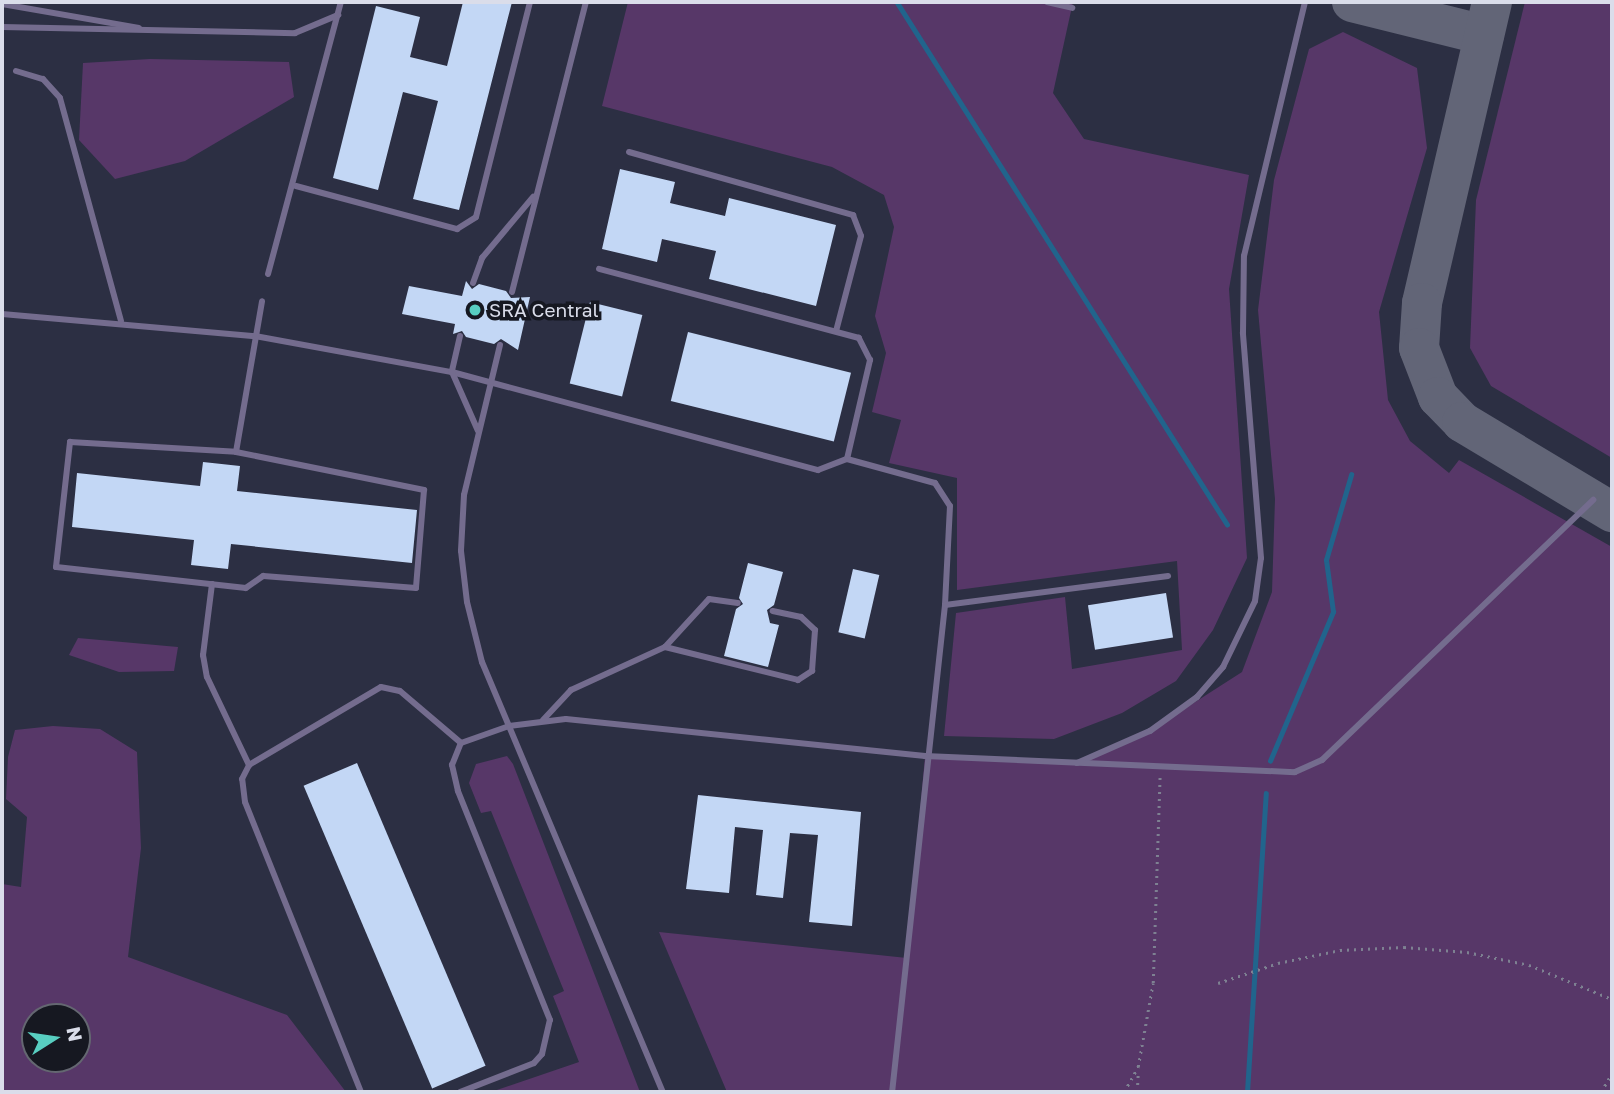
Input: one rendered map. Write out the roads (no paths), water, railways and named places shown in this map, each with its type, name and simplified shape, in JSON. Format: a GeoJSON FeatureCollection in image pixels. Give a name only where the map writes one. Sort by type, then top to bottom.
{"type":"FeatureCollection","features":[{"type":"Feature","properties":{"kind":"lane"},"geometry":{"type":"LineString","coordinates":[[268,275],[296,186],[341,2]]}},
{"type":"Feature","properties":{"kind":"lane"},"geometry":{"type":"LineString","coordinates":[[296,186],[457,229],[476,217],[530,2]]}},
{"type":"Feature","properties":{"kind":"lane"},"geometry":{"type":"LineString","coordinates":[[512,292],[586,2]]}},
{"type":"Feature","properties":{"kind":"lane"},"geometry":{"type":"LineString","coordinates":[[1047,2],[1072,8]]}},
{"type":"Feature","properties":{"kind":"lane"},"geometry":{"type":"LineString","coordinates":[[1075,763],[1150,731],[1197,697],[1223,667],[1255,601],[1261,558],[1243,332],[1244,256],[1305,2]]}},
{"type":"Feature","properties":{"kind":"lane"},"geometry":{"type":"LineString","coordinates":[[2,4],[155,31]]}},
{"type":"Feature","properties":{"kind":"lane"},"geometry":{"type":"LineString","coordinates":[[2,27],[295,33],[338,15]]}},
{"type":"Feature","properties":{"kind":"lane"},"geometry":{"type":"LineString","coordinates":[[16,71],[43,79],[60,98],[121,321]]}},
{"type":"Feature","properties":{"kind":"lane"},"geometry":{"type":"LineString","coordinates":[[629,152],[853,215],[861,236],[836,331]]}},
{"type":"Feature","properties":{"kind":"lane"},"geometry":{"type":"LineString","coordinates":[[472,283],[482,258],[535,195]]}},
{"type":"Feature","properties":{"kind":"lane"},"geometry":{"type":"LineString","coordinates":[[599,270],[859,338],[870,360],[847,459]]}},
{"type":"Feature","properties":{"kind":"lane"},"geometry":{"type":"LineString","coordinates":[[236,452],[262,301]]}},
{"type":"Feature","properties":{"kind":"lane"},"geometry":{"type":"LineString","coordinates":[[2,314],[121,321],[256,336],[452,372],[818,470],[847,459],[943,489],[950,506],[945,605],[925,756],[892,1092]]}},
{"type":"Feature","properties":{"kind":"lane"},"geometry":{"type":"LineString","coordinates":[[460,336],[452,372],[478,433]]}},
{"type":"Feature","properties":{"kind":"lane"},"geometry":{"type":"LineString","coordinates":[[500,345],[464,495],[461,551],[482,662],[663,1092]]}},
{"type":"Feature","properties":{"kind":"lane"},"geometry":{"type":"LineString","coordinates":[[69,442],[236,452],[424,490],[416,588],[263,576],[246,588],[56,567],[69,442]]}},
{"type":"Feature","properties":{"kind":"lane"},"geometry":{"type":"LineString","coordinates":[[460,1092],[534,1063],[542,1054],[550,1020],[458,791],[452,765],[461,743],[509,726],[543,720],[925,756],[1279,775],[1322,760],[1593,500]]}},
{"type":"Feature","properties":{"kind":"lane"},"geometry":{"type":"LineString","coordinates":[[945,605],[1168,576]]}},
{"type":"Feature","properties":{"kind":"lane"},"geometry":{"type":"LineString","coordinates":[[212,584],[203,655],[207,677],[249,765]]}},
{"type":"Feature","properties":{"kind":"lane"},"geometry":{"type":"LineString","coordinates":[[543,720],[571,690],[665,647],[709,599],[738,603]]}},
{"type":"Feature","properties":{"kind":"lane"},"geometry":{"type":"LineString","coordinates":[[665,647],[791,681],[806,677],[818,641],[815,630],[801,617],[773,611]]}},
{"type":"Feature","properties":{"kind":"lane"},"geometry":{"type":"LineString","coordinates":[[361,1092],[245,802],[242,779],[249,765],[381,687],[400,691],[461,743]]}},
{"type":"Feature","properties":{"kind":"waterway"},"geometry":{"type":"LineString","coordinates":[[897,2],[1227,524]]}},
{"type":"Feature","properties":{"kind":"waterway"},"geometry":{"type":"LineString","coordinates":[[1270,761],[1333,612],[1326,560],[1351,475]]}},
{"type":"Feature","properties":{"kind":"waterway"},"geometry":{"type":"LineString","coordinates":[[1247,1092],[1266,794]]}},
{"type":"Feature","properties":{"kind":"place","name":"SRA Central"},"geometry":{"type":"Point","coordinates":[475,310]}}]}
